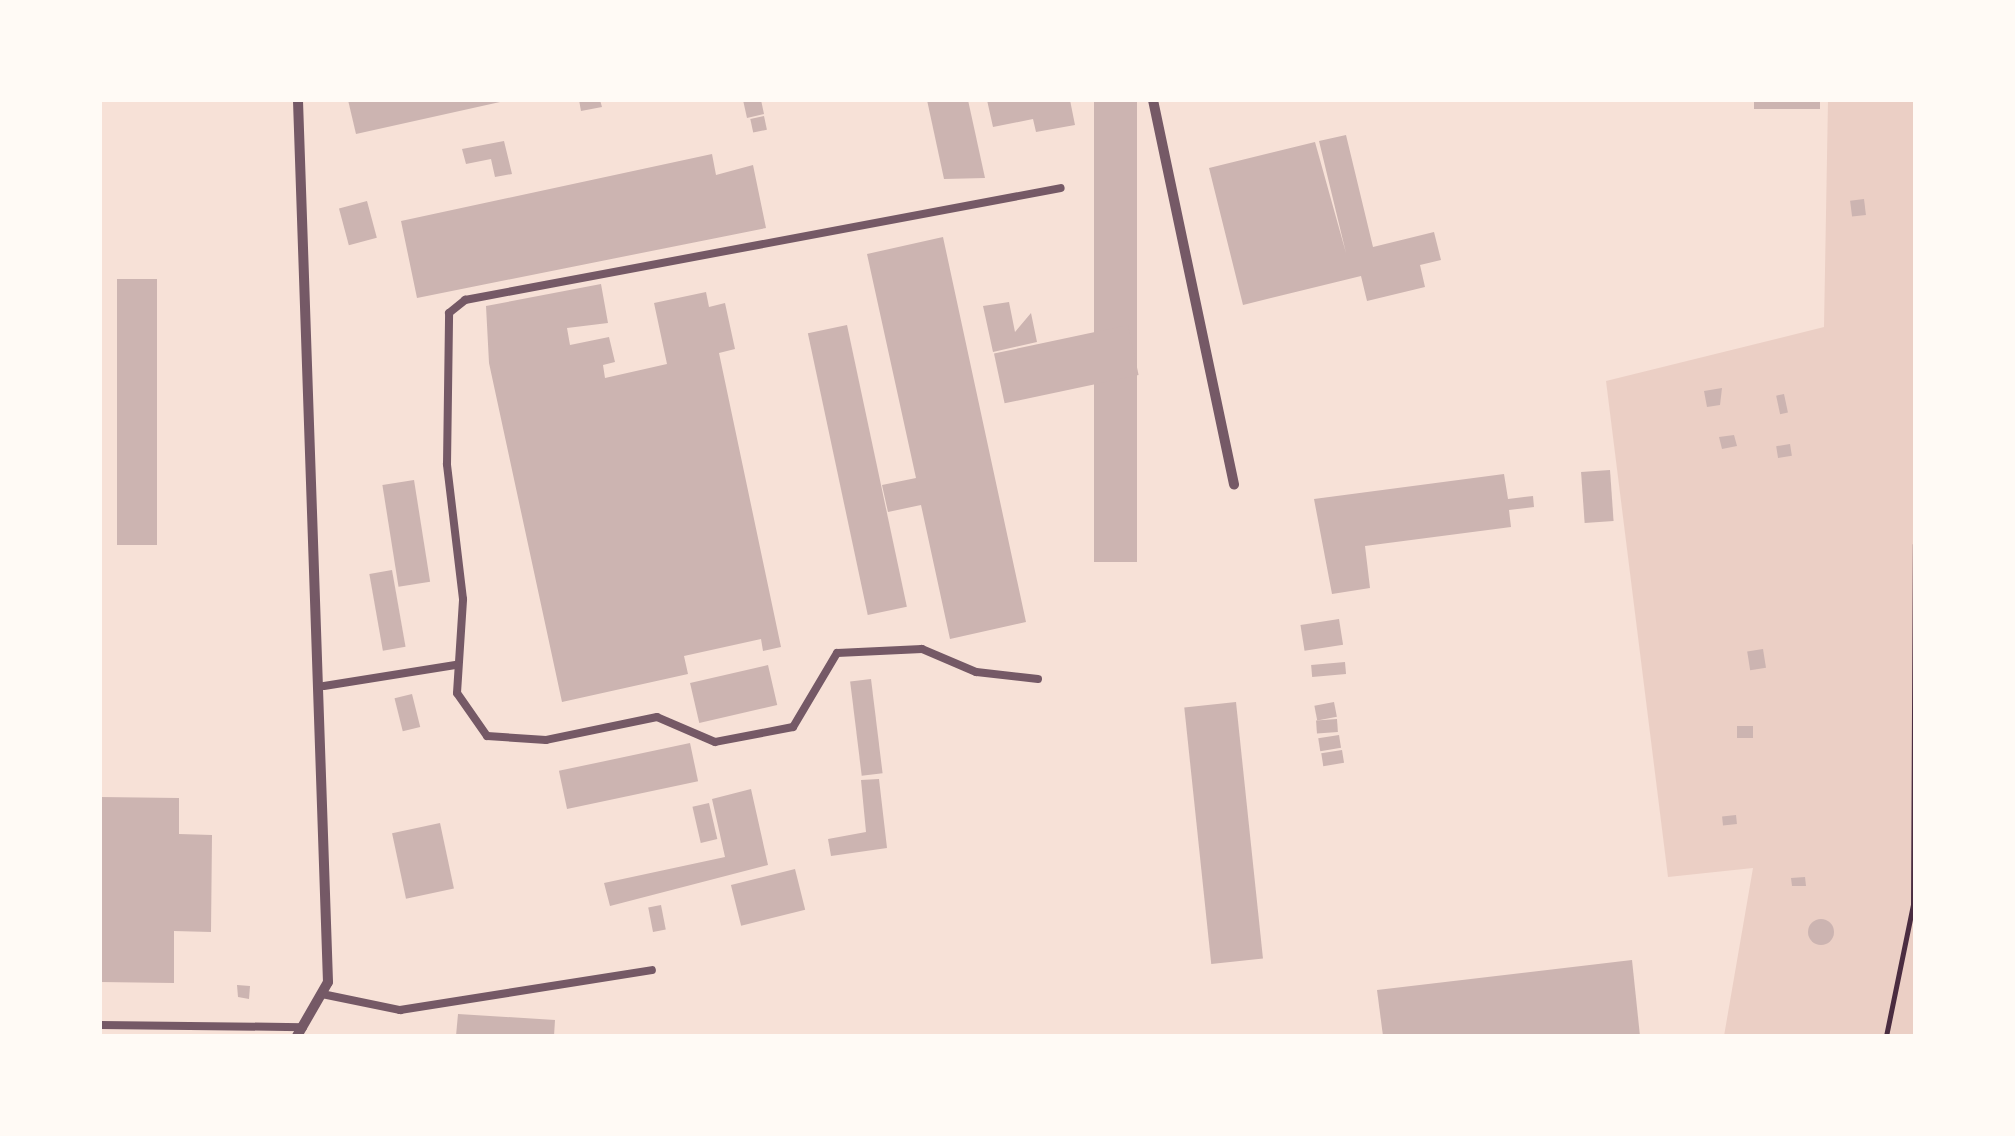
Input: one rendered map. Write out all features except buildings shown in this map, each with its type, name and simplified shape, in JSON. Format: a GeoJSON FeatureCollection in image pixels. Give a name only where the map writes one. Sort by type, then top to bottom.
{"type":"FeatureCollection","features":[{"type":"Feature","properties":{"kind":"street"},"geometry":{"type":"LineString","coordinates":[[298,100],[324,686],[322,994],[300,1032]]}},
{"type":"Feature","properties":{"kind":"street"},"geometry":{"type":"LineString","coordinates":[[1153,100],[1234,484]]}},
{"type":"Feature","properties":{"kind":"lane"},"geometry":{"type":"LineString","coordinates":[[1038,679],[976,672],[922,649],[837,653],[794,727],[714,742],[657,718],[506,744],[475,724],[455,664],[463,600],[446,438],[456,305],[1061,188]]}},
{"type":"Feature","properties":{"kind":"lane"},"geometry":{"type":"LineString","coordinates":[[324,686],[455,664]]}},
{"type":"Feature","properties":{"kind":"lane"},"geometry":{"type":"LineString","coordinates":[[322,994],[400,1010],[652,970]]}},
{"type":"Feature","properties":{"kind":"lane"},"geometry":{"type":"LineString","coordinates":[[100,1025],[300,1032]]}},
{"type":"Feature","properties":{"kind":"path"},"geometry":{"type":"LineString","coordinates":[[1886,1036],[1912,904],[1915,544]]}},
{"type":"Feature","properties":{"kind":"shaded area"},"geometry":{"type":"Polygon","coordinates":[[[1828,100],[1915,100],[1915,1036],[1724,1036],[1753,868],[1668,877],[1606,381],[1824,327],[1828,100]]]}}]}
